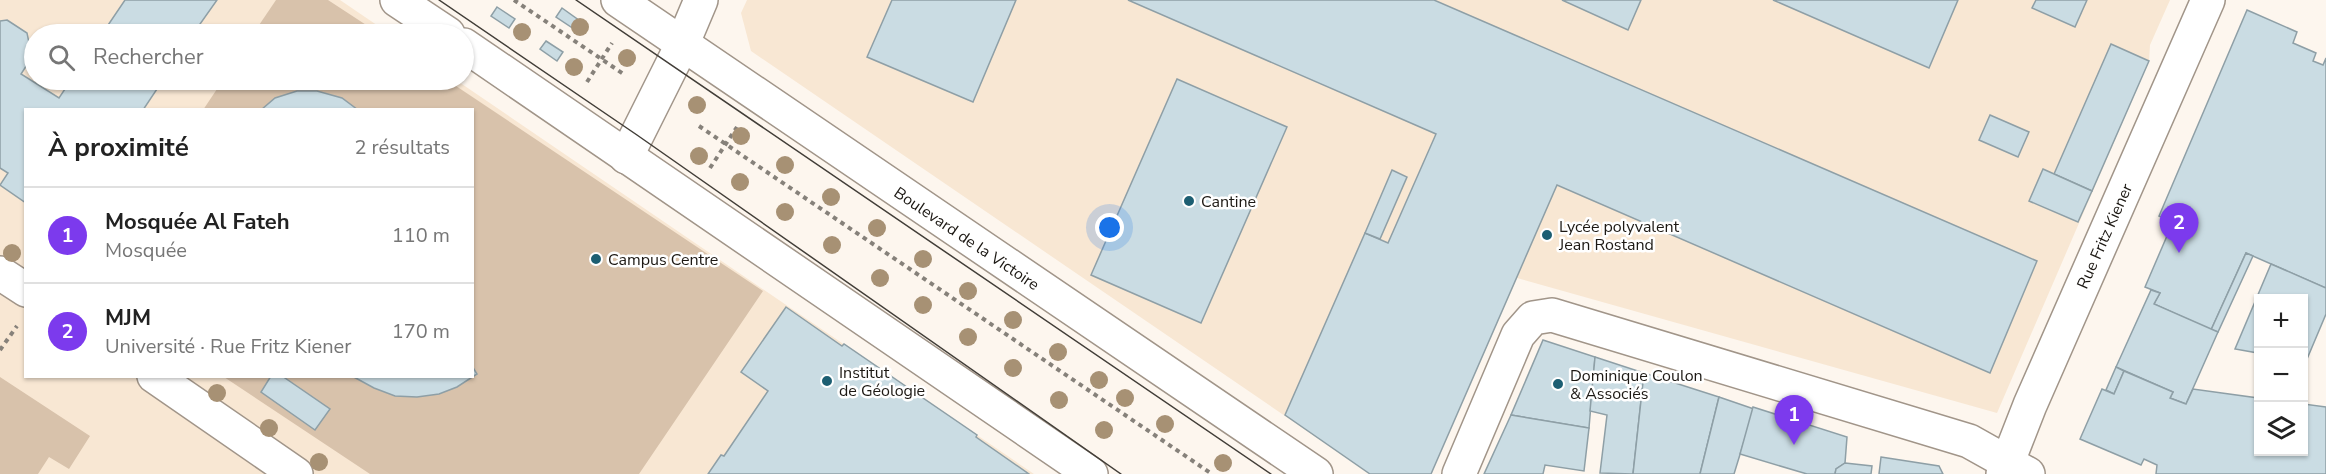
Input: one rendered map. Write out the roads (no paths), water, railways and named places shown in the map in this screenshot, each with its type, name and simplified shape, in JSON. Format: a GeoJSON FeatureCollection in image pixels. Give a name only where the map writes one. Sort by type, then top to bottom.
{"type":"FeatureCollection","features":[{"type":"Feature","properties":{"kind":"street"},"geometry":{"type":"LineString","coordinates":[[398,0],[433,24]]}},
{"type":"Feature","properties":{"kind":"street"},"geometry":{"type":"LineString","coordinates":[[626,157],[682,45],[701,0]]}},
{"type":"Feature","properties":{"kind":"street","name":"Rue Fritz Kiener"},"geometry":{"type":"LineString","coordinates":[[2013,470],[2030,405],[2208,0]]}},
{"type":"Feature","properties":{"kind":"street","name":"Boulevard de la Victoire"},"geometry":{"type":"LineString","coordinates":[[625,5],[1316,474]]}},
{"type":"Feature","properties":{"kind":"street"},"geometry":{"type":"LineString","coordinates":[[474,52],[1091,474]]}},
{"type":"Feature","properties":{"kind":"street"},"geometry":{"type":"LineString","coordinates":[[0,273],[24,289]]}},
{"type":"Feature","properties":{"kind":"street"},"geometry":{"type":"LineString","coordinates":[[1459,474],[1518,334],[1533,318],[1552,315],[1969,441],[2013,470]]}},
{"type":"Feature","properties":{"kind":"street"},"geometry":{"type":"LineString","coordinates":[[156,378],[296,474]]}},
{"type":"Feature","properties":{"kind":"tram line"},"geometry":{"type":"LineString","coordinates":[[439,0],[637,135],[1121,474]]}},
{"type":"Feature","properties":{"kind":"tram line"},"geometry":{"type":"LineString","coordinates":[[576,0],[1271,474]]}},
{"type":"Feature","properties":{"kind":"place","name":"Cantine"},"geometry":{"type":"Point","coordinates":[1189,201]}},
{"type":"Feature","properties":{"kind":"place","name":"Lycée polyvalent Jean Rostand"},"geometry":{"type":"Point","coordinates":[1547,235]}},
{"type":"Feature","properties":{"kind":"place","name":"MJM"},"geometry":{"type":"Point","coordinates":[2179,253]}},
{"type":"Feature","properties":{"kind":"place","name":"Campus Centre"},"geometry":{"type":"Point","coordinates":[596,259]}},
{"type":"Feature","properties":{"kind":"place","name":"Institut de Géologie"},"geometry":{"type":"Point","coordinates":[827,381]}},
{"type":"Feature","properties":{"kind":"place","name":"Dominique Coulon & Associés"},"geometry":{"type":"Point","coordinates":[1558,384]}},
{"type":"Feature","properties":{"kind":"place","name":"Mosquée Al Fateh"},"geometry":{"type":"Point","coordinates":[1794,445]}}]}
